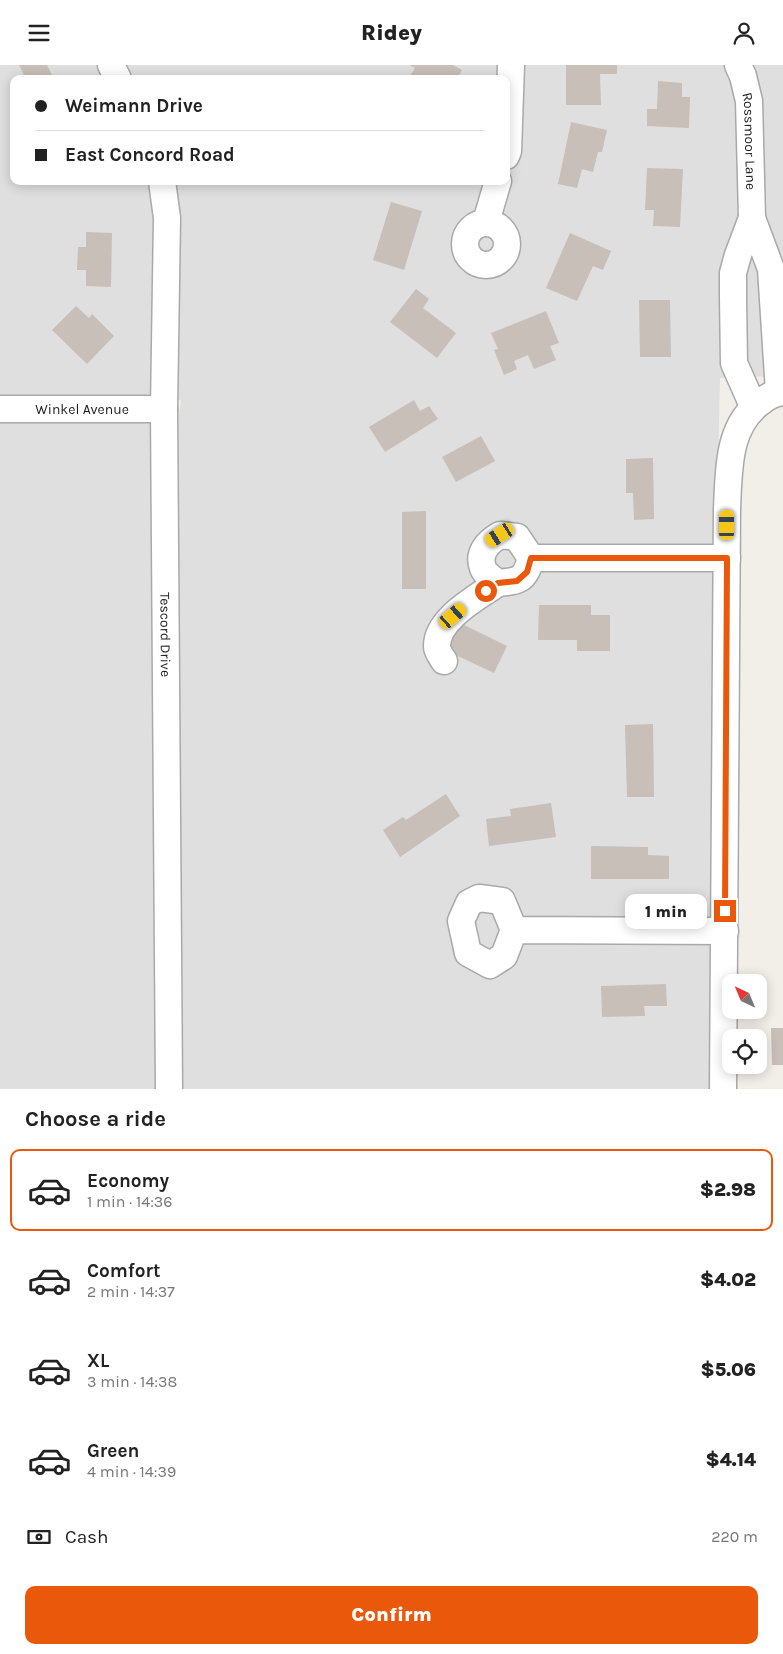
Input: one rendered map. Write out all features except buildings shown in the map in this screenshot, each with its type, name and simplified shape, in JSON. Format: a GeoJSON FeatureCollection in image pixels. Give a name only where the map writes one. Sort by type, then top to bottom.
{"type":"FeatureCollection","features":[{"type":"Feature","properties":{"kind":"street"},"geometry":{"type":"LineString","coordinates":[[510,94],[511,65]]}},
{"type":"Feature","properties":{"kind":"street","name":"Rossmoor Lane"},"geometry":{"type":"LineString","coordinates":[[738,65],[743,75],[749,101],[752,218],[771,269],[781,392]]}},
{"type":"Feature","properties":{"kind":"street","name":"Tescord Drive"},"geometry":{"type":"LineString","coordinates":[[163,185],[167,218],[164,409],[169,1089]]}},
{"type":"Feature","properties":{"kind":"street"},"geometry":{"type":"LineString","coordinates":[[486,222],[497,185]]}},
{"type":"Feature","properties":{"kind":"street","name":"Rossmoor Lane"},"geometry":{"type":"LineString","coordinates":[[729,466],[734,363],[733,273],[752,218]]}},
{"type":"Feature","properties":{"kind":"street","name":"Rossmoor Lane"},"geometry":{"type":"LineString","coordinates":[[734,363],[753,407]]}},
{"type":"Feature","properties":{"kind":"street"},"geometry":{"type":"LineString","coordinates":[[723,1089],[729,466],[736,433],[744,417],[753,407],[767,397],[781,392]]}},
{"type":"Feature","properties":{"kind":"street","name":"Winkel Avenue"},"geometry":{"type":"LineString","coordinates":[[0,409],[164,409]]}},
{"type":"Feature","properties":{"kind":"street"},"geometry":{"type":"LineString","coordinates":[[444,661],[437,649],[438,635],[444,624],[498,583],[517,581],[527,572],[531,558],[517,537],[500,535],[487,543],[481,556],[483,569],[498,583]]}},
{"type":"Feature","properties":{"kind":"street"},"geometry":{"type":"LineString","coordinates":[[531,558],[727,558]]}},
{"type":"Feature","properties":{"kind":"street"},"geometry":{"type":"LineString","coordinates":[[514,930],[725,931]]}},
{"type":"Feature","properties":{"kind":"shaded area"},"geometry":{"type":"Polygon","coordinates":[[[0,65],[783,65],[783,376],[720,378],[713,704],[711,1089],[0,1089],[0,421],[179,415],[181,400],[0,401],[0,65]]]}},
{"type":"Feature","properties":{"kind":"route"},"geometry":{"type":"LineString","coordinates":[[486,591],[498,583],[517,581],[527,572],[531,558],[727,558],[725,911]]}}]}
